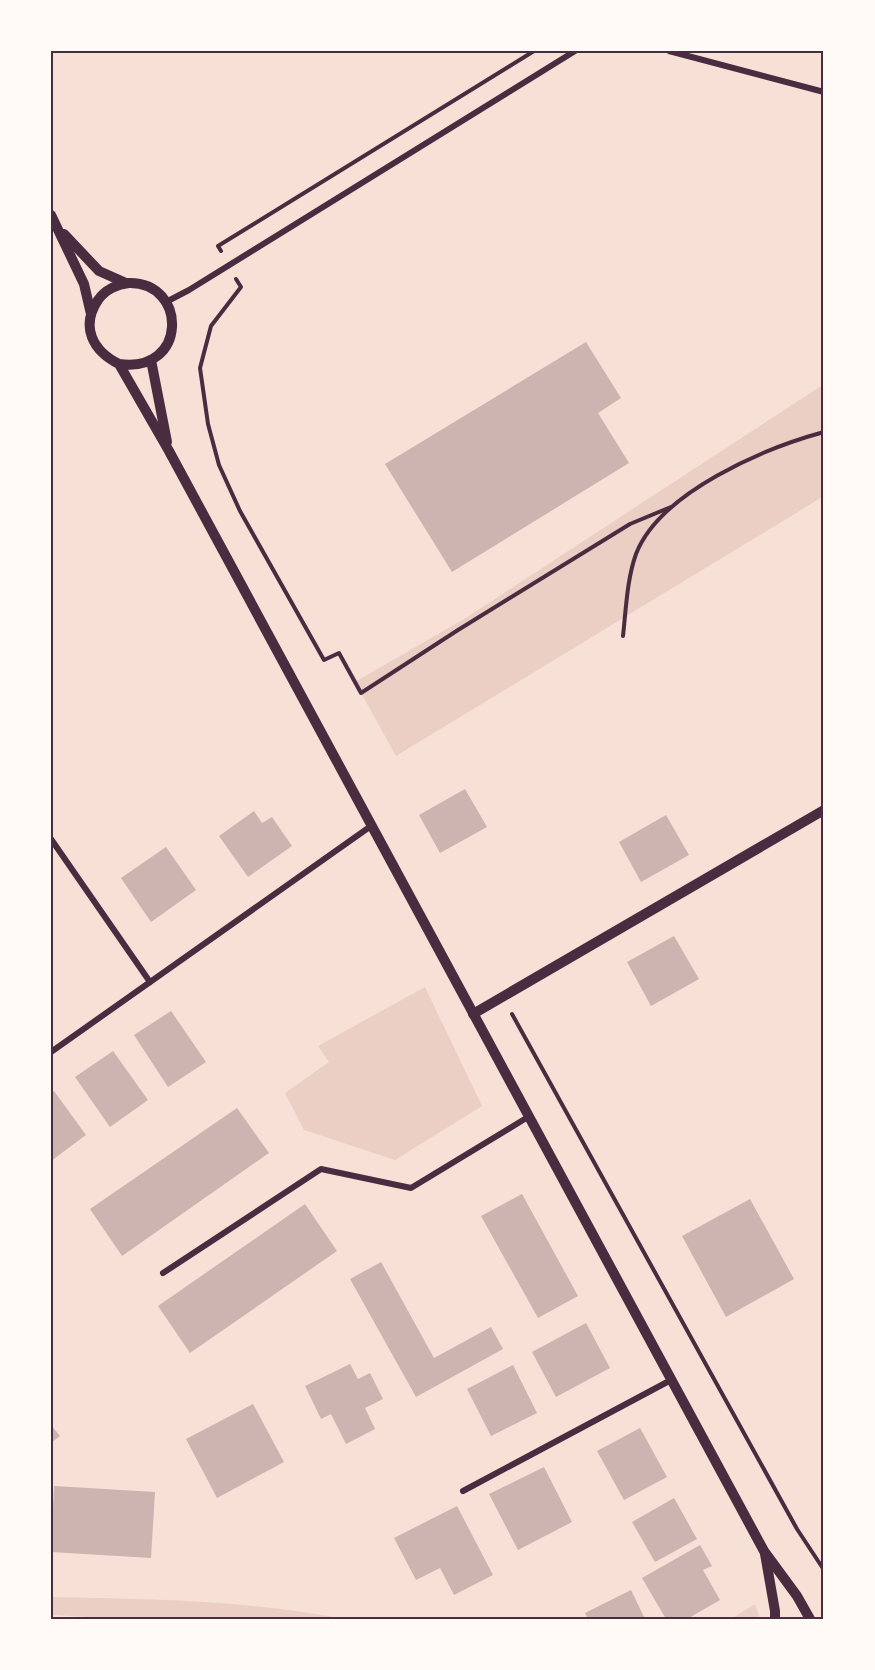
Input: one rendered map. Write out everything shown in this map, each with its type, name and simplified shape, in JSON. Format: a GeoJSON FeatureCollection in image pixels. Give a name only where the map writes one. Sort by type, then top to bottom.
{"type":"FeatureCollection","features":[{"type":"Feature","properties":{"kind":"street"},"geometry":{"type":"LineString","coordinates":[[168,305],[575,51]]}},
{"type":"Feature","properties":{"kind":"street"},"geometry":{"type":"LineString","coordinates":[[669,51],[824,92]]}},
{"type":"Feature","properties":{"kind":"street"},"geometry":{"type":"LineString","coordinates":[[53,220],[99,271],[126,283],[138,284],[153,290],[168,305],[172,322],[171,335],[166,347],[151,360],[132,366],[119,364],[106,358],[97,347],[91,335],[91,315],[84,284],[53,220]]}},
{"type":"Feature","properties":{"kind":"street"},"geometry":{"type":"LineString","coordinates":[[91,315],[102,295],[113,287],[126,283]]}},
{"type":"Feature","properties":{"kind":"street"},"geometry":{"type":"LineString","coordinates":[[151,360],[169,451]]}},
{"type":"Feature","properties":{"kind":"street"},"geometry":{"type":"LineString","coordinates":[[119,364],[169,451],[764,1551],[797,1596],[810,1619]]}},
{"type":"Feature","properties":{"kind":"street"},"geometry":{"type":"LineString","coordinates":[[472,1014],[824,810]]}},
{"type":"Feature","properties":{"kind":"street"},"geometry":{"type":"LineString","coordinates":[[51,1052],[370,826]]}},
{"type":"Feature","properties":{"kind":"street"},"geometry":{"type":"LineString","coordinates":[[51,839],[150,982]]}},
{"type":"Feature","properties":{"kind":"street"},"geometry":{"type":"LineString","coordinates":[[163,1273],[321,1169],[411,1188],[528,1117]]}},
{"type":"Feature","properties":{"kind":"street"},"geometry":{"type":"LineString","coordinates":[[463,1491],[671,1380]]}},
{"type":"Feature","properties":{"kind":"street"},"geometry":{"type":"LineString","coordinates":[[764,1551],[775,1619]]}},
{"type":"Feature","properties":{"kind":"path"},"geometry":{"type":"LineString","coordinates":[[534,51],[218,246],[241,287],[211,326],[200,368],[208,424],[219,465],[240,511],[324,660],[339,653],[362,693],[458,630],[630,524],[671,507]]}},
{"type":"Feature","properties":{"kind":"path"},"geometry":{"type":"LineString","coordinates":[[623,636],[631,574],[637,553],[651,528],[671,507],[711,479],[765,451],[824,432]]}},
{"type":"Feature","properties":{"kind":"path"},"geometry":{"type":"LineString","coordinates":[[502,997],[797,1529],[824,1570]]}},
{"type":"Feature","properties":{"kind":"shaded area"},"geometry":{"type":"Polygon","coordinates":[[[824,384],[824,496],[396,756],[355,682],[464,619],[824,384]]]}},
{"type":"Feature","properties":{"kind":"shaded area"},"geometry":{"type":"Polygon","coordinates":[[[425,987],[482,1106],[395,1160],[304,1130],[285,1093],[329,1062],[318,1046],[425,987]]]}},
{"type":"Feature","properties":{"kind":"shaded area"},"geometry":{"type":"Polygon","coordinates":[[[51,1597],[235,1604],[344,1619],[125,1619],[51,1615],[51,1597]]]}},
{"type":"Feature","properties":{"kind":"shaded area"},"geometry":{"type":"Polygon","coordinates":[[[755,1604],[760,1619],[731,1619],[755,1604]]]}},
{"type":"Feature","properties":{"kind":"building"},"geometry":{"type":"Polygon","coordinates":[[[586,342],[621,398],[598,413],[629,463],[452,572],[385,464],[586,342]]]}},
{"type":"Feature","properties":{"kind":"building"},"geometry":{"type":"Polygon","coordinates":[[[465,789],[487,827],[440,853],[419,815],[465,789]]]}},
{"type":"Feature","properties":{"kind":"building"},"geometry":{"type":"Polygon","coordinates":[[[254,811],[262,823],[272,817],[292,846],[248,877],[219,836],[254,811]]]}},
{"type":"Feature","properties":{"kind":"building"},"geometry":{"type":"Polygon","coordinates":[[[666,815],[689,855],[641,882],[619,842],[666,815]]]}},
{"type":"Feature","properties":{"kind":"building"},"geometry":{"type":"Polygon","coordinates":[[[166,847],[196,890],[151,922],[121,878],[166,847]]]}},
{"type":"Feature","properties":{"kind":"building"},"geometry":{"type":"Polygon","coordinates":[[[674,936],[699,979],[651,1006],[627,962],[674,936]]]}},
{"type":"Feature","properties":{"kind":"building"},"geometry":{"type":"Polygon","coordinates":[[[171,1011],[206,1062],[168,1087],[134,1035],[171,1011]]]}},
{"type":"Feature","properties":{"kind":"building"},"geometry":{"type":"Polygon","coordinates":[[[113,1051],[148,1100],[110,1127],[75,1077],[113,1051]]]}},
{"type":"Feature","properties":{"kind":"building"},"geometry":{"type":"Polygon","coordinates":[[[54,1091],[86,1135],[51,1161],[51,1093],[54,1091]]]}},
{"type":"Feature","properties":{"kind":"building"},"geometry":{"type":"Polygon","coordinates":[[[237,1108],[269,1153],[122,1256],[90,1209],[237,1108]]]}},
{"type":"Feature","properties":{"kind":"building"},"geometry":{"type":"Polygon","coordinates":[[[522,1194],[578,1296],[538,1318],[481,1216],[522,1194]]]}},
{"type":"Feature","properties":{"kind":"building"},"geometry":{"type":"Polygon","coordinates":[[[750,1199],[794,1279],[726,1317],[682,1236],[750,1199]]]}},
{"type":"Feature","properties":{"kind":"building"},"geometry":{"type":"Polygon","coordinates":[[[305,1204],[337,1251],[190,1353],[158,1306],[305,1204]]]}},
{"type":"Feature","properties":{"kind":"building"},"geometry":{"type":"Polygon","coordinates":[[[381,1262],[434,1358],[491,1327],[503,1349],[416,1397],[350,1279],[381,1262]]]}},
{"type":"Feature","properties":{"kind":"building"},"geometry":{"type":"Polygon","coordinates":[[[586,1323],[610,1368],[556,1397],[532,1352],[586,1323]]]}},
{"type":"Feature","properties":{"kind":"building"},"geometry":{"type":"Polygon","coordinates":[[[350,1364],[358,1379],[370,1373],[383,1399],[365,1408],[375,1429],[346,1444],[331,1414],[321,1419],[305,1386],[350,1364]]]}},
{"type":"Feature","properties":{"kind":"building"},"geometry":{"type":"Polygon","coordinates":[[[513,1365],[537,1413],[491,1436],[467,1389],[513,1365]]]}},
{"type":"Feature","properties":{"kind":"building"},"geometry":{"type":"Polygon","coordinates":[[[253,1404],[284,1462],[217,1498],[186,1439],[253,1404]]]}},
{"type":"Feature","properties":{"kind":"building"},"geometry":{"type":"Polygon","coordinates":[[[51,1425],[60,1436],[51,1443],[51,1425]]]}},
{"type":"Feature","properties":{"kind":"building"},"geometry":{"type":"Polygon","coordinates":[[[640,1428],[667,1477],[624,1500],[597,1451],[640,1428]]]}},
{"type":"Feature","properties":{"kind":"building"},"geometry":{"type":"Polygon","coordinates":[[[544,1467],[572,1522],[518,1550],[489,1494],[544,1467]]]}},
{"type":"Feature","properties":{"kind":"building"},"geometry":{"type":"Polygon","coordinates":[[[54,1486],[155,1492],[151,1558],[51,1552],[54,1486]]]}},
{"type":"Feature","properties":{"kind":"building"},"geometry":{"type":"Polygon","coordinates":[[[674,1498],[697,1539],[655,1562],[632,1522],[674,1498]]]}},
{"type":"Feature","properties":{"kind":"building"},"geometry":{"type":"Polygon","coordinates":[[[457,1506],[493,1575],[454,1595],[440,1568],[416,1580],[394,1538],[457,1506]]]}},
{"type":"Feature","properties":{"kind":"building"},"geometry":{"type":"Polygon","coordinates":[[[700,1545],[712,1566],[703,1570],[720,1600],[687,1619],[666,1619],[642,1578],[700,1545]]]}},
{"type":"Feature","properties":{"kind":"building"},"geometry":{"type":"Polygon","coordinates":[[[631,1590],[645,1619],[588,1619],[585,1613],[631,1590]]]}}]}
